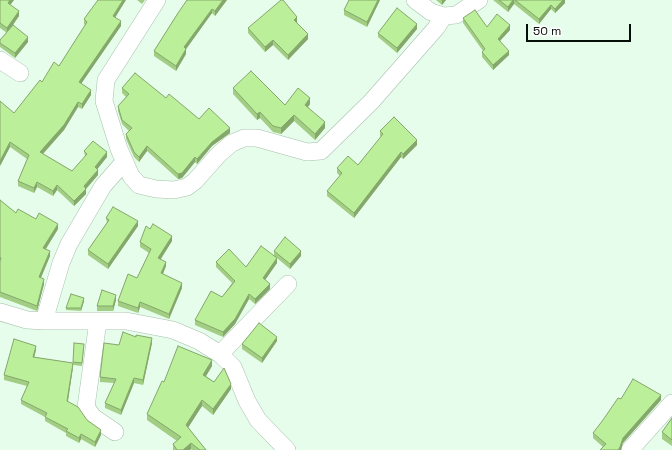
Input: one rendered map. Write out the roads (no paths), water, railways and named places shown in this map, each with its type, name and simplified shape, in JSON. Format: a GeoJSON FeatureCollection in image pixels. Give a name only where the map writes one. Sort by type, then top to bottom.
{"type":"FeatureCollection","features":[{"type":"Feature","properties":{"kind":"street"},"geometry":{"type":"LineString","coordinates":[[157,0],[106,80],[104,101],[124,162],[131,176],[140,184],[156,189],[174,190],[187,187],[195,181],[232,142],[244,138],[257,138],[307,152],[321,151],[371,102],[436,28],[444,16]]}},
{"type":"Feature","properties":{"kind":"street"},"geometry":{"type":"LineString","coordinates":[[415,0],[431,12],[444,16],[456,15],[479,0]]}},
{"type":"Feature","properties":{"kind":"street"},"geometry":{"type":"LineString","coordinates":[[0,60],[20,74]]}},
{"type":"Feature","properties":{"kind":"street"},"geometry":{"type":"LineString","coordinates":[[44,321],[61,263],[69,244],[103,186],[124,162]]}},
{"type":"Feature","properties":{"kind":"street"},"geometry":{"type":"LineString","coordinates":[[220,354],[288,284]]}},
{"type":"Feature","properties":{"kind":"street"},"geometry":{"type":"LineString","coordinates":[[0,312],[26,320],[126,321],[173,330],[199,341],[220,354],[233,367],[247,401],[258,420],[287,450]]}},
{"type":"Feature","properties":{"kind":"street"},"geometry":{"type":"LineString","coordinates":[[98,321],[86,407],[93,417],[115,432]]}},
{"type":"Feature","properties":{"kind":"street"},"geometry":{"type":"LineString","coordinates":[[630,450],[672,403]]}}]}
